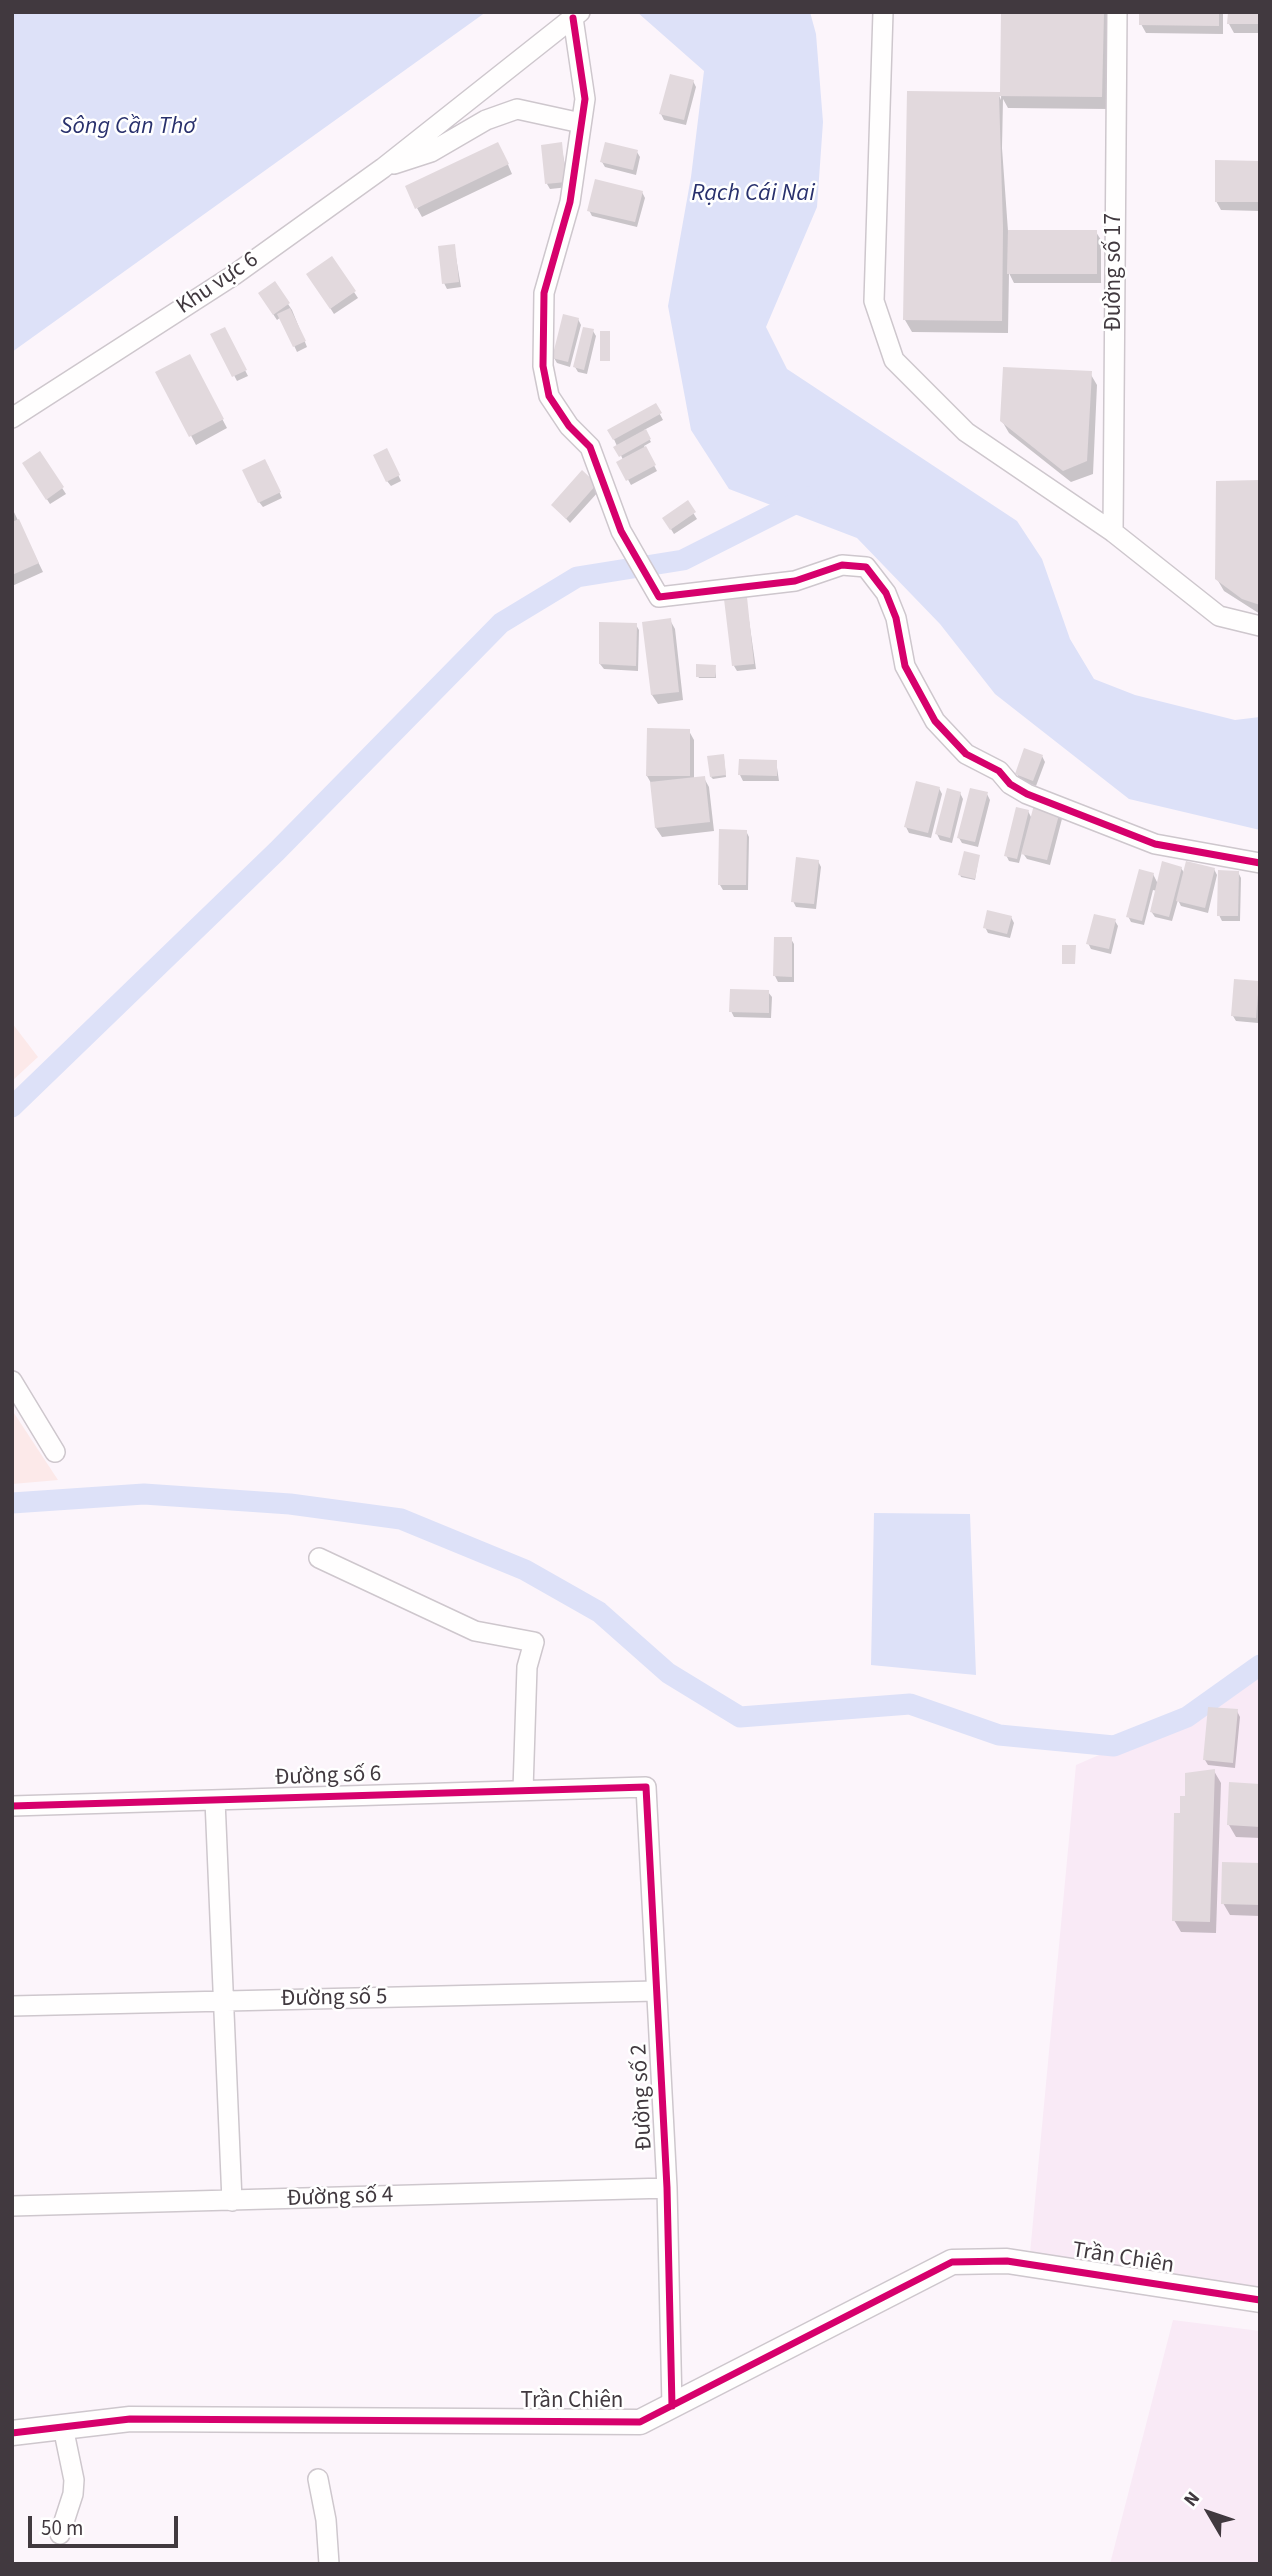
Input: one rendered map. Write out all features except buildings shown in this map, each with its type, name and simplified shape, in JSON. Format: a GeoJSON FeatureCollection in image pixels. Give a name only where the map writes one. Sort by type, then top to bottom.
{"type":"FeatureCollection","features":[{"type":"Feature","properties":{"kind":"street"},"geometry":{"type":"LineString","coordinates":[[883,12],[874,301],[894,360],[966,432],[1113,532],[1219,616],[1260,626]]}},
{"type":"Feature","properties":{"kind":"street","name":"Đường số 17"},"geometry":{"type":"LineString","coordinates":[[1113,532],[1117,12]]}},
{"type":"Feature","properties":{"kind":"street"},"geometry":{"type":"LineString","coordinates":[[577,15],[584,99],[570,202],[544,293],[543,366],[549,396],[569,426],[590,447],[621,531],[659,597],[795,582],[842,565],[866,567],[886,593],[896,618],[905,666],[935,722],[966,754],[999,771],[1010,784],[1027,794],[1155,844],[1260,863]]}},
{"type":"Feature","properties":{"kind":"street","name":"Khu vực 6"},"geometry":{"type":"LineString","coordinates":[[12,418],[234,275],[383,168],[577,15]]}},
{"type":"Feature","properties":{"kind":"street"},"geometry":{"type":"LineString","coordinates":[[383,168],[431,152],[486,120],[517,109],[581,123]]}},
{"type":"Feature","properties":{"kind":"street"},"geometry":{"type":"LineString","coordinates":[[12,1381],[55,1452]]}},
{"type":"Feature","properties":{"kind":"street"},"geometry":{"type":"LineString","coordinates":[[319,1558],[475,1631],[534,1642],[527,1667],[523,1790]]}},
{"type":"Feature","properties":{"kind":"street","name":"Đường số 6"},"geometry":{"type":"LineString","coordinates":[[12,1805],[646,1787]]}},
{"type":"Feature","properties":{"kind":"street","name":"Đường số 2"},"geometry":{"type":"LineString","coordinates":[[646,1787],[667,2188],[672,2406]]}},
{"type":"Feature","properties":{"kind":"street"},"geometry":{"type":"LineString","coordinates":[[215,1800],[221,2002],[232,2201]]}},
{"type":"Feature","properties":{"kind":"street","name":"Đường số 5"},"geometry":{"type":"LineString","coordinates":[[12,2006],[656,1991]]}},
{"type":"Feature","properties":{"kind":"street","name":"Đường số 4"},"geometry":{"type":"LineString","coordinates":[[12,2206],[667,2188]]}},
{"type":"Feature","properties":{"kind":"street","name":"Trần Chiên"},"geometry":{"type":"LineString","coordinates":[[12,2433],[130,2419],[640,2422],[952,2262],[1007,2261],[1260,2300]]}},
{"type":"Feature","properties":{"kind":"street"},"geometry":{"type":"LineString","coordinates":[[60,2534],[73,2494],[74,2480],[63,2427]]}},
{"type":"Feature","properties":{"kind":"street"},"geometry":{"type":"LineString","coordinates":[[318,2479],[329,2564]]}},
{"type":"Feature","properties":{"kind":"shaded area"},"geometry":{"type":"Polygon","coordinates":[[[12,1023],[38,1057],[12,1081],[12,1023]]]}},
{"type":"Feature","properties":{"kind":"shaded area"},"geometry":{"type":"Polygon","coordinates":[[[12,1410],[58,1480],[12,1484],[12,1410]]]}},
{"type":"Feature","properties":{"kind":"shaded area"},"geometry":{"type":"Polygon","coordinates":[[[1260,1676],[1260,2300],[1029,2264],[1076,1765],[1216,1704],[1260,1676]]]}},
{"type":"Feature","properties":{"kind":"shaded area"},"geometry":{"type":"Polygon","coordinates":[[[1173,2320],[1260,2331],[1260,2564],[1110,2564],[1173,2320]]]}},
{"type":"Feature","properties":{"kind":"water","name":"Sông Cần Thơ"},"geometry":{"type":"Polygon","coordinates":[[[12,12],[486,12],[12,352],[12,12]]]}},
{"type":"Feature","properties":{"kind":"water","name":"Rạch Cái Nai"},"geometry":{"type":"Polygon","coordinates":[[[637,12],[810,12],[816,34],[823,122],[817,207],[766,327],[787,369],[1017,521],[1042,559],[1070,639],[1094,679],[1135,695],[1235,720],[1260,717],[1260,830],[1129,799],[995,694],[940,624],[857,538],[729,489],[691,430],[668,306],[691,177],[704,71],[637,12]]]}},
{"type":"Feature","properties":{"kind":"water"},"geometry":{"type":"Polygon","coordinates":[[[874,1513],[970,1514],[976,1675],[871,1665],[874,1513]]]}},
{"type":"Feature","properties":{"kind":"waterway"},"geometry":{"type":"LineString","coordinates":[[12,1107],[277,851],[501,623],[577,577],[683,560],[808,497]]}},
{"type":"Feature","properties":{"kind":"waterway"},"geometry":{"type":"LineString","coordinates":[[12,1503],[144,1494],[290,1504],[401,1519],[525,1570],[599,1612],[668,1673],[740,1717],[910,1704],[999,1735],[1114,1746],[1187,1717],[1260,1665]]}},
{"type":"Feature","properties":{"kind":"cycle path"},"geometry":{"type":"LineString","coordinates":[[573,18],[585,99],[570,202],[544,293],[543,366],[549,396],[569,426],[590,447],[621,531],[659,597],[795,581],[842,565],[866,567],[886,593],[896,618],[905,666],[935,721],[966,754],[999,771],[1010,784],[1027,794],[1155,844],[1260,863]]}},
{"type":"Feature","properties":{"kind":"cycle path"},"geometry":{"type":"LineString","coordinates":[[12,1806],[646,1787],[667,2188],[672,2406]]}},
{"type":"Feature","properties":{"kind":"cycle path"},"geometry":{"type":"LineString","coordinates":[[12,2433],[130,2419],[640,2422],[952,2262],[1007,2261],[1260,2300]]}}]}
